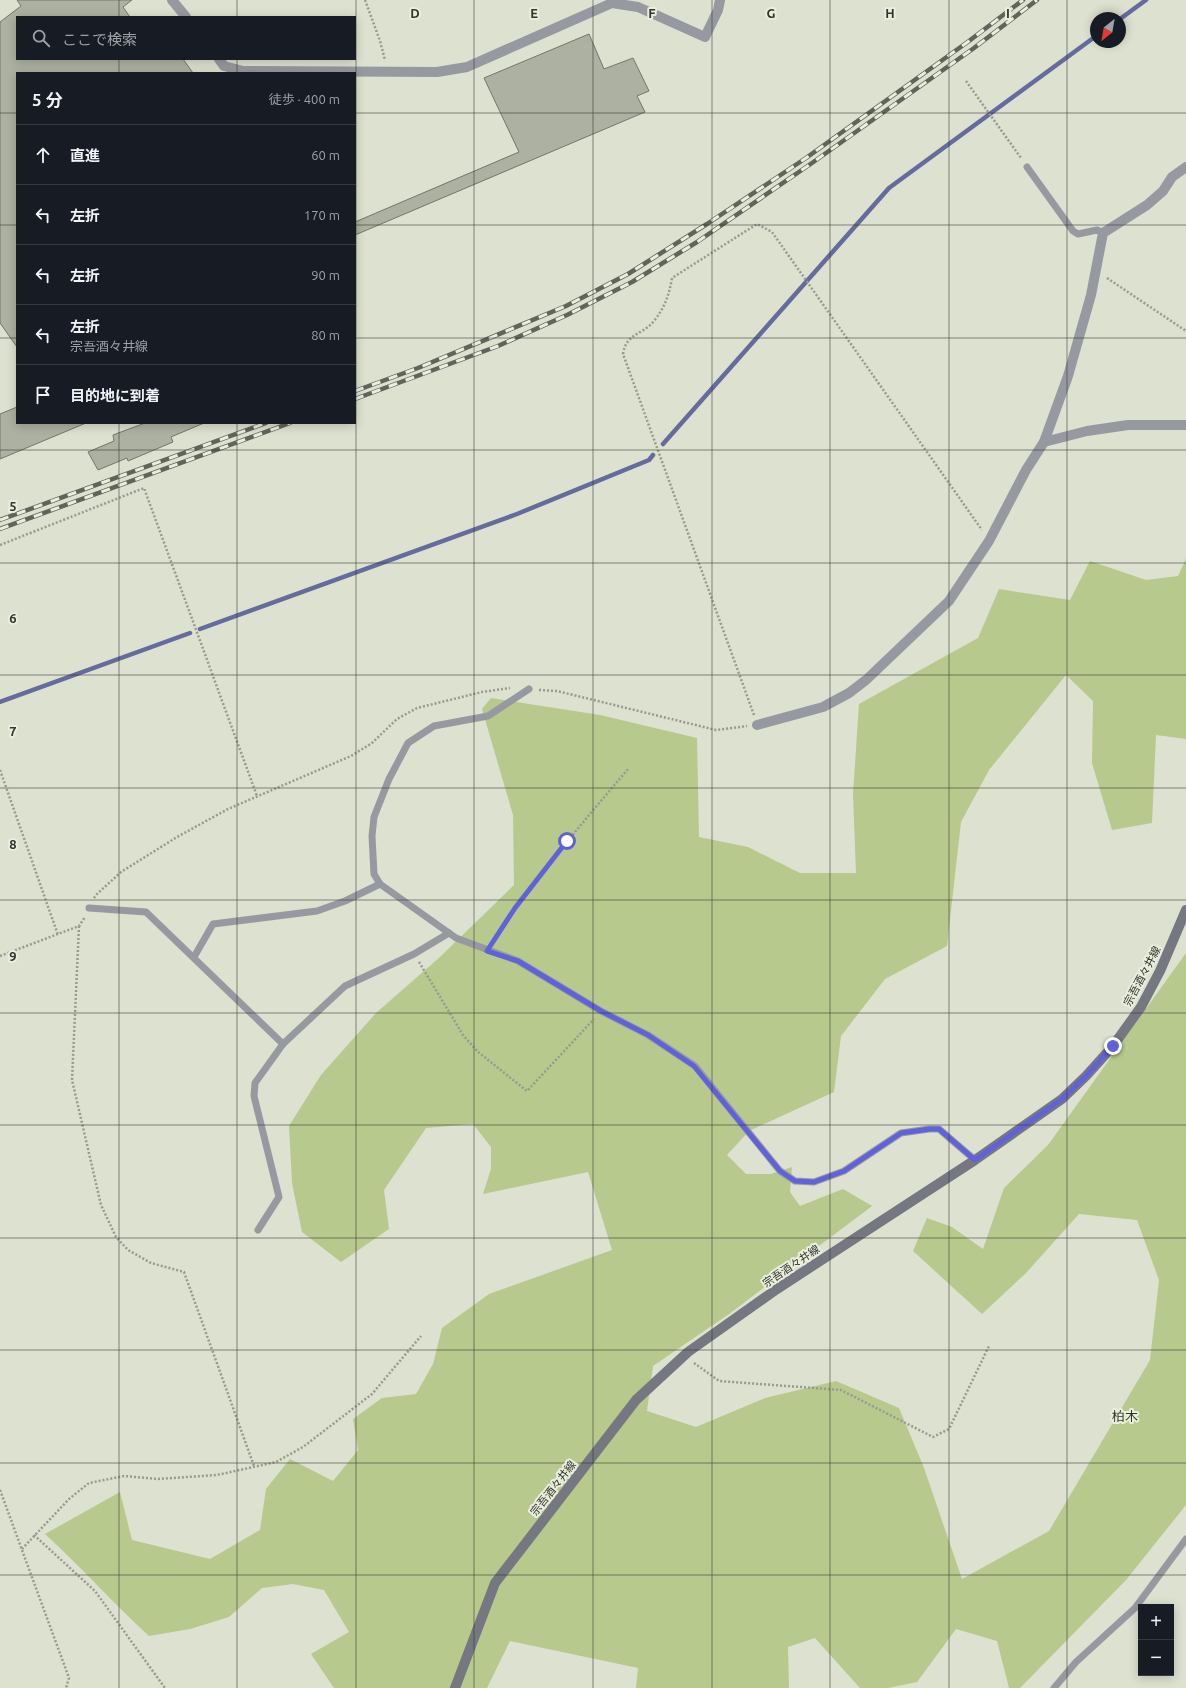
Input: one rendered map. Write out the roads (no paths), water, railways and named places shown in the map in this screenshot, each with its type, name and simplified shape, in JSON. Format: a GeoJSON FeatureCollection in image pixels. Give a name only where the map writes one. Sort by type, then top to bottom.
{"type":"FeatureCollection","features":[{"type":"Feature","properties":{"kind":"main road","name":"宗吾酒々井線"},"geometry":{"type":"LineString","coordinates":[[455,1688],[495,1583],[636,1400],[684,1355],[777,1289],[975,1160],[1062,1099],[1086,1076],[1113,1046],[1141,1007],[1160,971],[1186,910]]}},
{"type":"Feature","properties":{"kind":"street"},"geometry":{"type":"LineString","coordinates":[[172,0],[185,16]]}},
{"type":"Feature","properties":{"kind":"street"},"geometry":{"type":"LineString","coordinates":[[220,60],[224,66],[243,71],[437,72],[467,67],[612,3],[638,6],[704,37],[718,10],[720,0]]}},
{"type":"Feature","properties":{"kind":"street"},"geometry":{"type":"LineString","coordinates":[[757,725],[823,707],[849,693],[866,680],[949,601],[989,541],[1026,470],[1044,442],[1068,376],[1092,295],[1103,233],[1147,205],[1163,191],[1172,177],[1186,167]]}},
{"type":"Feature","properties":{"kind":"street"},"geometry":{"type":"LineString","coordinates":[[1044,442],[1087,431],[1128,425],[1186,425]]}},
{"type":"Feature","properties":{"kind":"lane"},"geometry":{"type":"LineString","coordinates":[[1027,167],[1073,231],[1078,234],[1097,230],[1103,233]]}},
{"type":"Feature","properties":{"kind":"lane"},"geometry":{"type":"LineString","coordinates":[[529,689],[488,716],[434,726],[408,743],[389,779],[374,817],[372,836],[374,874],[380,884],[456,938],[487,951],[518,961],[601,1011],[648,1035],[694,1066],[780,1171],[795,1181],[814,1182],[844,1171],[901,1133],[930,1129],[939,1129],[975,1160]]}},
{"type":"Feature","properties":{"kind":"lane"},"geometry":{"type":"LineString","coordinates":[[194,957],[213,924],[317,911],[345,901],[380,884]]}},
{"type":"Feature","properties":{"kind":"lane"},"geometry":{"type":"LineString","coordinates":[[90,908],[146,912],[283,1044]]}},
{"type":"Feature","properties":{"kind":"lane"},"geometry":{"type":"LineString","coordinates":[[258,1230],[279,1197],[254,1096],[255,1083],[283,1044],[345,986],[414,954],[449,933]]}},
{"type":"Feature","properties":{"kind":"lane"},"geometry":{"type":"LineString","coordinates":[[1054,1688],[1076,1662],[1135,1608],[1186,1539]]}},
{"type":"Feature","properties":{"kind":"waterway"},"geometry":{"type":"LineString","coordinates":[[1126,15],[1146,0]]}},
{"type":"Feature","properties":{"kind":"waterway"},"geometry":{"type":"LineString","coordinates":[[663,444],[889,188],[1090,40]]}},
{"type":"Feature","properties":{"kind":"waterway"},"geometry":{"type":"LineString","coordinates":[[200,629],[517,514],[649,460],[653,455]]}},
{"type":"Feature","properties":{"kind":"waterway"},"geometry":{"type":"LineString","coordinates":[[0,702],[190,633]]}},
{"type":"Feature","properties":{"kind":"railway"},"geometry":{"type":"LineString","coordinates":[[356,391],[418,368],[566,306],[628,274],[707,224],[806,158],[969,41],[1023,0]]}},
{"type":"Feature","properties":{"kind":"railway"},"geometry":{"type":"LineString","coordinates":[[356,399],[498,346],[567,315],[632,282],[697,242],[812,163],[974,48],[1037,0]]}},
{"type":"Feature","properties":{"kind":"railway"},"geometry":{"type":"LineString","coordinates":[[0,520],[263,424]]}},
{"type":"Feature","properties":{"kind":"railway"},"geometry":{"type":"LineString","coordinates":[[0,529],[287,424]]}},
{"type":"Feature","properties":{"kind":"district","name":"柏木"},"geometry":{"type":"Point","coordinates":[1125,1416]}}]}
